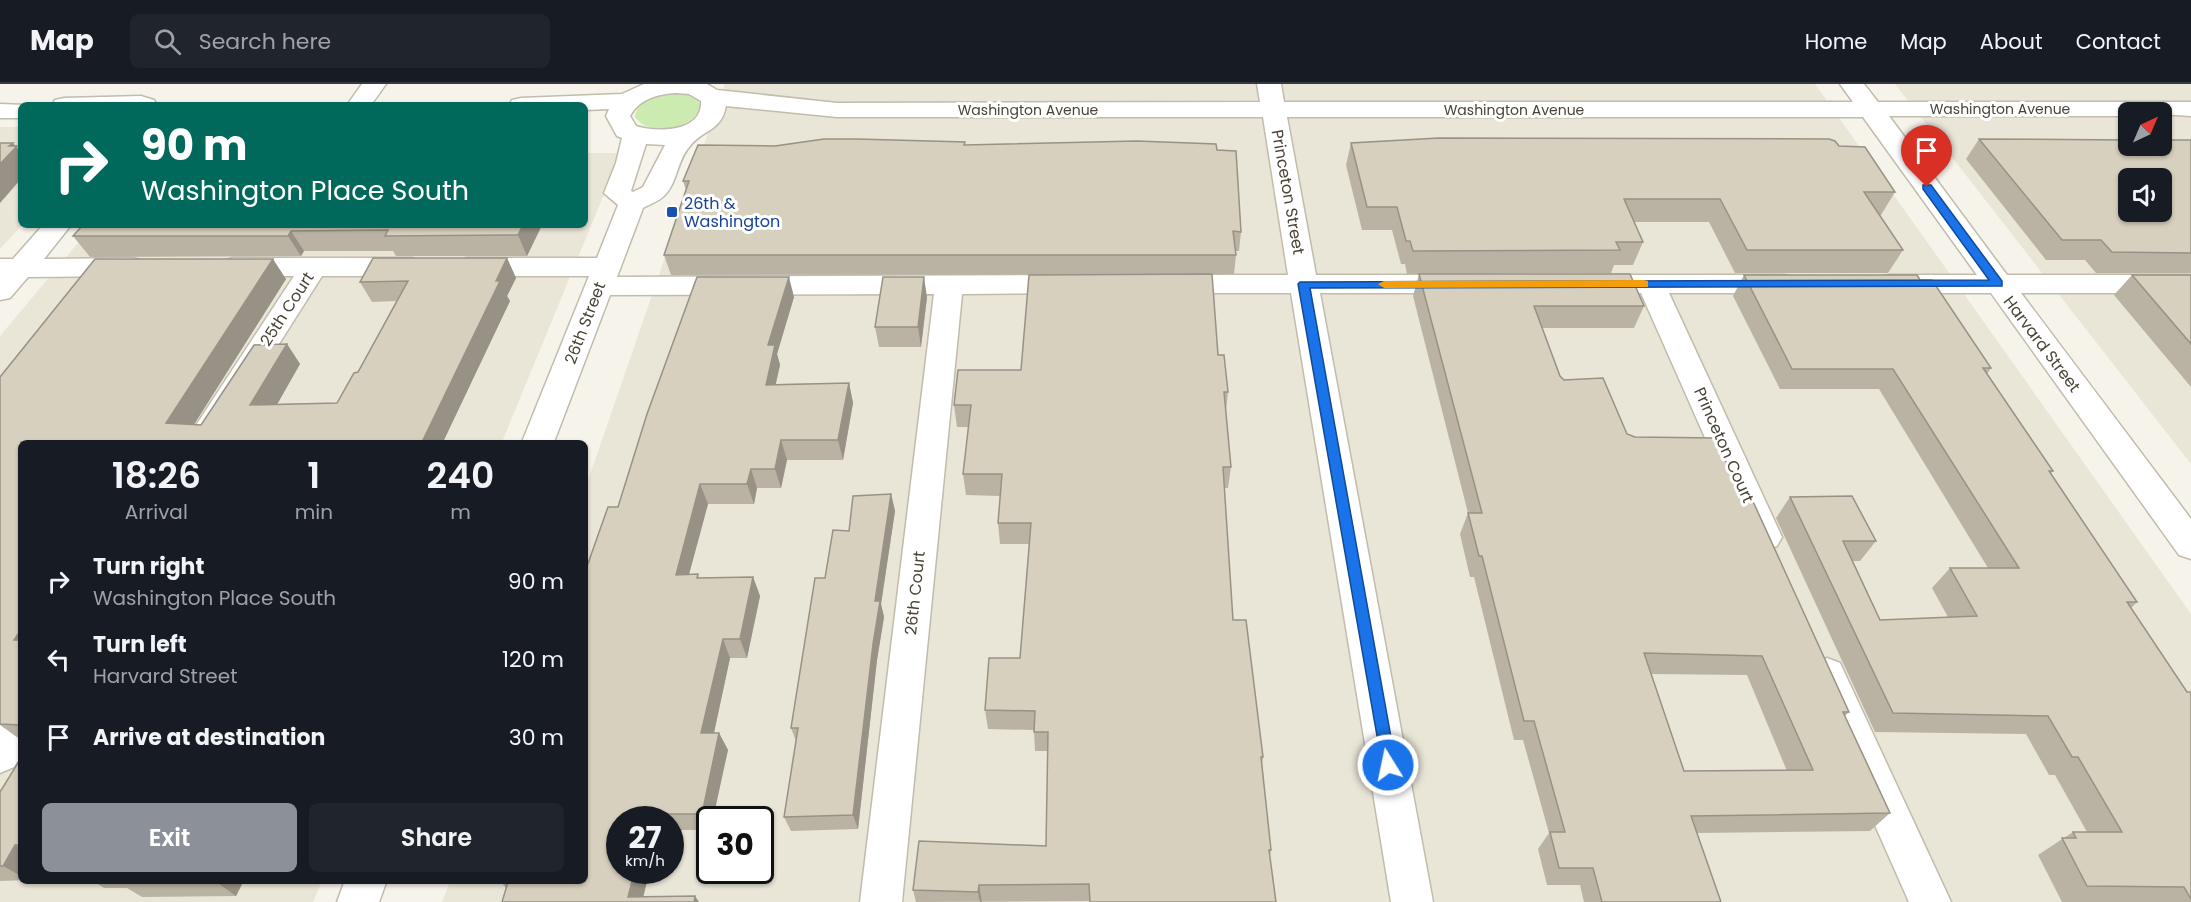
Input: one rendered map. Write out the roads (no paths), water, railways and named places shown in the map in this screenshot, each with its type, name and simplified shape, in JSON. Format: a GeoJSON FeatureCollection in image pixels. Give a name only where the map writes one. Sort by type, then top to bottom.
{"type":"FeatureCollection","features":[{"type":"Feature","properties":{"kind":"street"},"geometry":{"type":"LineString","coordinates":[[51,102],[69,84]]}},
{"type":"Feature","properties":{"kind":"street"},"geometry":{"type":"LineString","coordinates":[[361,102],[374,84]]}},
{"type":"Feature","properties":{"kind":"street","name":"Harvard Street"},"geometry":{"type":"LineString","coordinates":[[1852,84],[2191,545]]}},
{"type":"Feature","properties":{"kind":"street","name":"Washington Avenue"},"geometry":{"type":"LineString","coordinates":[[643,92],[680,85],[837,110]]}},
{"type":"Feature","properties":{"kind":"street"},"geometry":{"type":"LineString","coordinates":[[643,92],[618,117],[627,130],[629,163],[617,193],[632,203],[654,192],[666,163],[679,141],[715,110],[703,90]]}},
{"type":"Feature","properties":{"kind":"street"},"geometry":{"type":"LineString","coordinates":[[549,102],[643,92]]}},
{"type":"Feature","properties":{"kind":"street","name":"Washington Avenue"},"geometry":{"type":"LineString","coordinates":[[627,130],[660,138],[696,128],[837,110],[1271,97],[1870,110],[2191,109]]}},
{"type":"Feature","properties":{"kind":"street","name":"Princeton Street"},"geometry":{"type":"LineString","coordinates":[[1271,97],[1412,902]]}},
{"type":"Feature","properties":{"kind":"street"},"geometry":{"type":"LineString","coordinates":[[0,111],[18,111]]}},
{"type":"Feature","properties":{"kind":"street"},"geometry":{"type":"LineString","coordinates":[[588,121],[627,130]]}},
{"type":"Feature","properties":{"kind":"street","name":"26th Street"},"geometry":{"type":"LineString","coordinates":[[539,440],[632,203]]}},
{"type":"Feature","properties":{"kind":"street"},"geometry":{"type":"LineString","coordinates":[[0,291],[10,268],[55,228]]}},
{"type":"Feature","properties":{"kind":"street"},"geometry":{"type":"LineString","coordinates":[[10,268],[162,267]]}},
{"type":"Feature","properties":{"kind":"street"},"geometry":{"type":"LineString","coordinates":[[209,267],[314,267],[603,277],[949,284],[1103,284]]}},
{"type":"Feature","properties":{"kind":"street","name":"25th Court"},"geometry":{"type":"LineString","coordinates":[[202,440],[314,267]]}},
{"type":"Feature","properties":{"kind":"street","name":"26th Court"},"geometry":{"type":"LineString","coordinates":[[881,902],[949,284]]}},
{"type":"Feature","properties":{"kind":"street"},"geometry":{"type":"LineString","coordinates":[[1138,284],[1484,284]]}},
{"type":"Feature","properties":{"kind":"street"},"geometry":{"type":"LineString","coordinates":[[1568,284],[1807,284]]}},
{"type":"Feature","properties":{"kind":"street","name":"Princeton Court"},"geometry":{"type":"LineString","coordinates":[[1651,284],[1778,566]]}},
{"type":"Feature","properties":{"kind":"street"},"geometry":{"type":"LineString","coordinates":[[1866,284],[2191,284]]}},
{"type":"Feature","properties":{"kind":"street"},"geometry":{"type":"LineString","coordinates":[[1812,642],[1930,902]]}},
{"type":"Feature","properties":{"kind":"street"},"geometry":{"type":"LineString","coordinates":[[0,755],[18,727]]}},
{"type":"Feature","properties":{"kind":"street"},"geometry":{"type":"LineString","coordinates":[[358,902],[365,884]]}},
{"type":"Feature","properties":{"kind":"place","name":"26th & Washington"},"geometry":{"type":"Point","coordinates":[672,212]}}]}
